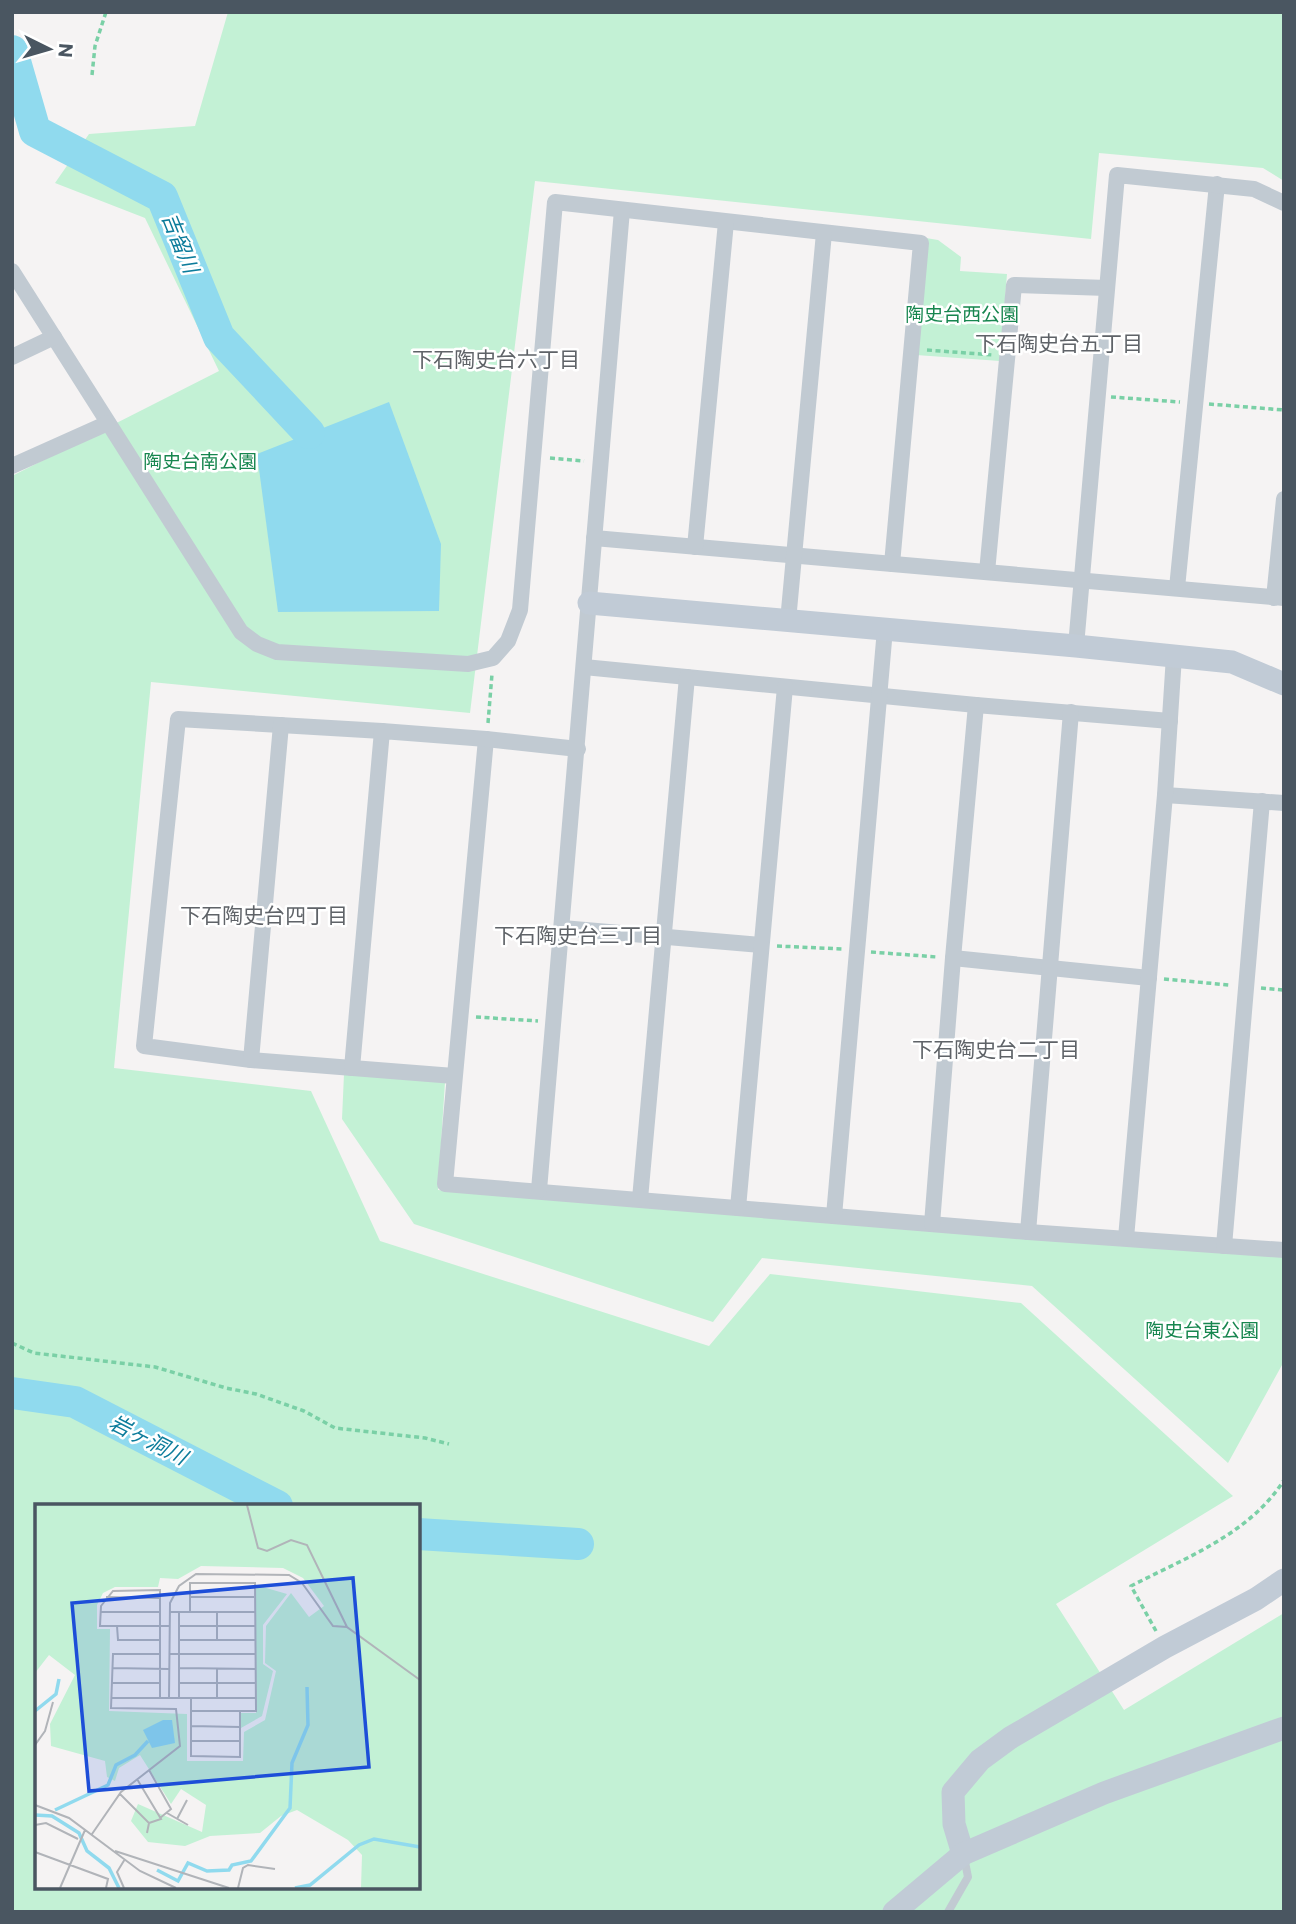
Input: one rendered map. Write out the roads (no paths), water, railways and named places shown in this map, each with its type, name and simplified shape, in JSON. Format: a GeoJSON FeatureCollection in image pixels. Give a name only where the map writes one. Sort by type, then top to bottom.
{"type":"FeatureCollection","features":[{"type":"Feature","properties":{"kind":"street"},"geometry":{"type":"LineString","coordinates":[[1076,646],[1117,174],[1254,189],[1284,203]]}},
{"type":"Feature","properties":{"kind":"street"},"geometry":{"type":"LineString","coordinates":[[1177,588],[1217,184]]}},
{"type":"Feature","properties":{"kind":"street"},"geometry":{"type":"LineString","coordinates":[[12,271],[240,632],[257,645],[276,652],[468,664],[493,658],[508,641],[520,610],[555,202],[921,243],[892,564]]}},
{"type":"Feature","properties":{"kind":"street"},"geometry":{"type":"LineString","coordinates":[[539,1190],[622,210]]}},
{"type":"Feature","properties":{"kind":"street"},"geometry":{"type":"LineString","coordinates":[[695,547],[726,222]]}},
{"type":"Feature","properties":{"kind":"street"},"geometry":{"type":"LineString","coordinates":[[788,621],[824,233]]}},
{"type":"Feature","properties":{"kind":"street"},"geometry":{"type":"LineString","coordinates":[[987,572],[1014,285],[1107,289]]}},
{"type":"Feature","properties":{"kind":"street"},"geometry":{"type":"LineString","coordinates":[[12,357],[54,337]]}},
{"type":"Feature","properties":{"kind":"street"},"geometry":{"type":"LineString","coordinates":[[12,466],[108,423]]}},
{"type":"Feature","properties":{"kind":"street"},"geometry":{"type":"LineString","coordinates":[[594,538],[1279,598],[1284,499]]}},
{"type":"Feature","properties":{"kind":"street"},"geometry":{"type":"LineString","coordinates":[[589,603],[1232,662],[1284,684]]}},
{"type":"Feature","properties":{"kind":"street"},"geometry":{"type":"LineString","coordinates":[[834,1216],[885,629]]}},
{"type":"Feature","properties":{"kind":"street"},"geometry":{"type":"LineString","coordinates":[[1126,1238],[1165,795],[1174,656]]}},
{"type":"Feature","properties":{"kind":"street"},"geometry":{"type":"LineString","coordinates":[[584,667],[1170,721]]}},
{"type":"Feature","properties":{"kind":"street"},"geometry":{"type":"LineString","coordinates":[[640,1199],[687,677]]}},
{"type":"Feature","properties":{"kind":"street"},"geometry":{"type":"LineString","coordinates":[[738,1208],[785,687]]}},
{"type":"Feature","properties":{"kind":"street"},"geometry":{"type":"LineString","coordinates":[[932,1224],[976,705]]}},
{"type":"Feature","properties":{"kind":"street"},"geometry":{"type":"LineString","coordinates":[[1028,1232],[1071,712]]}},
{"type":"Feature","properties":{"kind":"street"},"geometry":{"type":"LineString","coordinates":[[454,1076],[251,1060],[144,1046],[178,719],[486,738],[578,749]]}},
{"type":"Feature","properties":{"kind":"street"},"geometry":{"type":"LineString","coordinates":[[251,1060],[281,725]]}},
{"type":"Feature","properties":{"kind":"street"},"geometry":{"type":"LineString","coordinates":[[352,1068],[383,731]]}},
{"type":"Feature","properties":{"kind":"street"},"geometry":{"type":"LineString","coordinates":[[486,738],[445,1184],[1028,1232],[1284,1250]]}},
{"type":"Feature","properties":{"kind":"street"},"geometry":{"type":"LineString","coordinates":[[1165,795],[1284,803]]}},
{"type":"Feature","properties":{"kind":"street"},"geometry":{"type":"LineString","coordinates":[[1224,1246],[1262,801]]}},
{"type":"Feature","properties":{"kind":"street"},"geometry":{"type":"LineString","coordinates":[[562,928],[761,945]]}},
{"type":"Feature","properties":{"kind":"street"},"geometry":{"type":"LineString","coordinates":[[953,958],[1149,978]]}},
{"type":"Feature","properties":{"kind":"street"},"geometry":{"type":"LineString","coordinates":[[963,1854],[954,1824],[953,1792],[980,1760],[1010,1738],[1165,1647],[1256,1599],[1284,1580]]}},
{"type":"Feature","properties":{"kind":"street"},"geometry":{"type":"LineString","coordinates":[[894,1912],[963,1854],[1104,1793],[1284,1728]]}},
{"type":"Feature","properties":{"kind":"lane"},"geometry":{"type":"LineString","coordinates":[[948,1912],[968,1877],[963,1854]]}},
{"type":"Feature","properties":{"kind":"water"},"geometry":{"type":"Polygon","coordinates":[[[389,402],[441,544],[439,611],[278,612],[257,454],[389,402]]]}},
{"type":"Feature","properties":{"kind":"waterway","name":"吉留川"},"geometry":{"type":"LineString","coordinates":[[12,51],[35,131],[162,197],[219,337],[309,433]]}},
{"type":"Feature","properties":{"kind":"waterway","name":"岩ヶ洞川"},"geometry":{"type":"LineString","coordinates":[[12,1393],[75,1402],[273,1504]]}},
{"type":"Feature","properties":{"kind":"waterway","name":"岩ヶ洞川"},"geometry":{"type":"LineString","coordinates":[[420,1534],[578,1544]]}},
{"type":"Feature","properties":{"kind":"district","name":"下石陶史台五丁目"},"geometry":{"type":"Point","coordinates":[1059,344]}},
{"type":"Feature","properties":{"kind":"district","name":"下石陶史台六丁目"},"geometry":{"type":"Point","coordinates":[496,360]}},
{"type":"Feature","properties":{"kind":"district","name":"下石陶史台四丁目"},"geometry":{"type":"Point","coordinates":[264,916]}},
{"type":"Feature","properties":{"kind":"district","name":"下石陶史台三丁目"},"geometry":{"type":"Point","coordinates":[578,936]}},
{"type":"Feature","properties":{"kind":"district","name":"下石陶史台二丁目"},"geometry":{"type":"Point","coordinates":[996,1050]}},
{"type":"Feature","properties":{"kind":"park label","name":"陶史台西公園"},"geometry":{"type":"Point","coordinates":[962,314]}},
{"type":"Feature","properties":{"kind":"park label","name":"陶史台南公園"},"geometry":{"type":"Point","coordinates":[200,461]}},
{"type":"Feature","properties":{"kind":"park label","name":"陶史台東公園"},"geometry":{"type":"Point","coordinates":[1202,1330]}}]}
